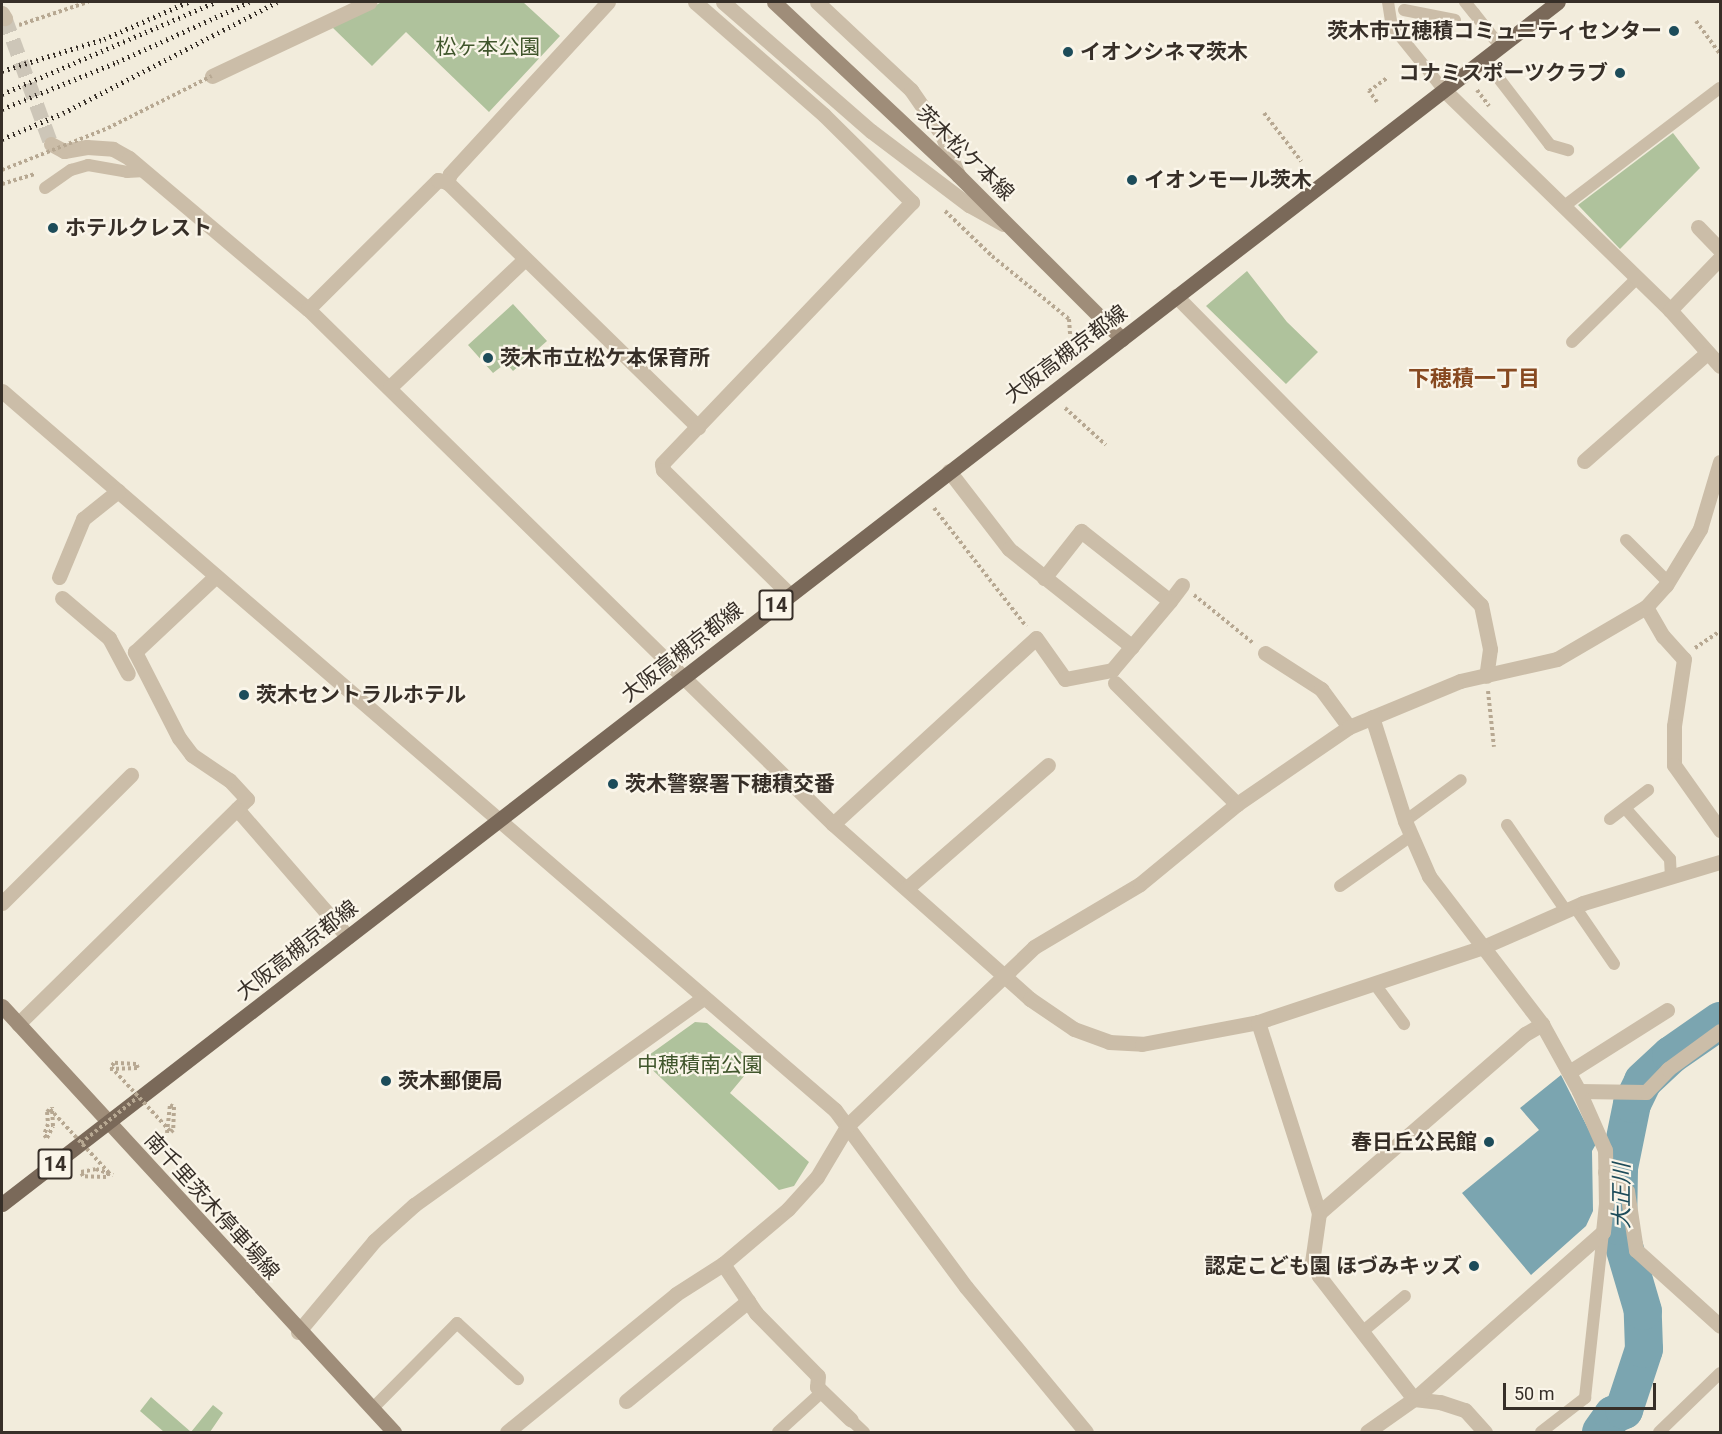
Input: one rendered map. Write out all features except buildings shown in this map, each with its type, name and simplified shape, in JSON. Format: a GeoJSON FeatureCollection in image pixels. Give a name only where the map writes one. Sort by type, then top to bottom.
{"type":"FeatureCollection","features":[{"type":"Feature","properties":{"kind":"main road","name":"茨木松ケ本線"},"geometry":{"type":"LineString","coordinates":[[774,2],[958,175],[1122,339]]}},
{"type":"Feature","properties":{"kind":"main road","name":"大阪高槻京都線"},"geometry":{"type":"LineString","coordinates":[[2,1204],[1558,2]]}},
{"type":"Feature","properties":{"kind":"main road","name":"南千里茨木停車場線"},"geometry":{"type":"LineString","coordinates":[[2,1006],[298,1332],[394,1432]]}},
{"type":"Feature","properties":{"kind":"street"},"geometry":{"type":"LineString","coordinates":[[212,76],[369,2]]}},
{"type":"Feature","properties":{"kind":"street"},"geometry":{"type":"LineString","coordinates":[[447,182],[450,174],[608,2]]}},
{"type":"Feature","properties":{"kind":"street"},"geometry":{"type":"LineString","coordinates":[[694,2],[824,115],[912,202],[662,464],[663,470],[789,594]]}},
{"type":"Feature","properties":{"kind":"street"},"geometry":{"type":"LineString","coordinates":[[723,2],[871,131],[969,205],[1014,230]]}},
{"type":"Feature","properties":{"kind":"street"},"geometry":{"type":"LineString","coordinates":[[817,2],[910,90],[942,135],[958,175]]}},
{"type":"Feature","properties":{"kind":"street"},"geometry":{"type":"LineString","coordinates":[[1443,89],[1670,310],[1706,354],[1720,366]]}},
{"type":"Feature","properties":{"kind":"street"},"geometry":{"type":"LineString","coordinates":[[51,144],[64,151],[87,147],[112,149],[145,171],[308,309],[390,387],[682,679],[833,824],[908,888],[1030,999],[1074,1029],[1109,1042],[1142,1044],[1258,1022],[1483,947],[1570,909],[1720,862]]}},
{"type":"Feature","properties":{"kind":"street"},"geometry":{"type":"LineString","coordinates":[[308,309],[438,180],[447,182],[524,260],[698,427]]}},
{"type":"Feature","properties":{"kind":"street"},"geometry":{"type":"LineString","coordinates":[[1698,227],[1720,250]]}},
{"type":"Feature","properties":{"kind":"street"},"geometry":{"type":"LineString","coordinates":[[1670,310],[1720,258]]}},
{"type":"Feature","properties":{"kind":"street"},"geometry":{"type":"LineString","coordinates":[[390,387],[524,260]]}},
{"type":"Feature","properties":{"kind":"street"},"geometry":{"type":"LineString","coordinates":[[1176,297],[1481,605],[1490,649],[1486,676]]}},
{"type":"Feature","properties":{"kind":"street"},"geometry":{"type":"LineString","coordinates":[[1584,460],[1706,354]]}},
{"type":"Feature","properties":{"kind":"street"},"geometry":{"type":"LineString","coordinates":[[2,391],[848,1125],[966,1287],[1086,1432]]}},
{"type":"Feature","properties":{"kind":"street"},"geometry":{"type":"LineString","coordinates":[[507,1432],[676,1294],[723,1264],[788,1209],[817,1177],[848,1125],[892,1087],[1003,973],[1034,947],[1140,884],[1237,804],[1349,727],[1460,681],[1557,659],[1646,607],[1668,582],[1700,529],[1716,494],[1720,462]]}},
{"type":"Feature","properties":{"kind":"street"},"geometry":{"type":"LineString","coordinates":[[949,471],[1008,549],[1132,647]]}},
{"type":"Feature","properties":{"kind":"street"},"geometry":{"type":"LineString","coordinates":[[59,577],[83,519],[118,491]]}},
{"type":"Feature","properties":{"kind":"street"},"geometry":{"type":"LineString","coordinates":[[1044,578],[1081,531],[1170,601]]}},
{"type":"Feature","properties":{"kind":"street"},"geometry":{"type":"LineString","coordinates":[[62,598],[109,638],[126,668],[135,652],[216,576]]}},
{"type":"Feature","properties":{"kind":"street"},"geometry":{"type":"LineString","coordinates":[[833,824],[1036,638],[1065,679],[1112,670],[1182,585]]}},
{"type":"Feature","properties":{"kind":"street"},"geometry":{"type":"LineString","coordinates":[[1646,607],[1663,636],[1684,659],[1674,726],[1674,765],[1720,830]]}},
{"type":"Feature","properties":{"kind":"street"},"geometry":{"type":"LineString","coordinates":[[18,1024],[247,799],[229,780],[192,755],[179,738],[135,652]]}},
{"type":"Feature","properties":{"kind":"street"},"geometry":{"type":"LineString","coordinates":[[1265,653],[1321,689],[1349,727]]}},
{"type":"Feature","properties":{"kind":"street"},"geometry":{"type":"LineString","coordinates":[[1115,683],[1237,804]]}},
{"type":"Feature","properties":{"kind":"street"},"geometry":{"type":"LineString","coordinates":[[1367,1432],[1414,1399],[1603,1232],[1608,1175],[1605,1150],[1579,1091],[1542,1024],[1429,876],[1405,821],[1372,717]]}},
{"type":"Feature","properties":{"kind":"street"},"geometry":{"type":"LineString","coordinates":[[908,888],[1048,765]]}},
{"type":"Feature","properties":{"kind":"street"},"geometry":{"type":"LineString","coordinates":[[2,903],[131,775]]}},
{"type":"Feature","properties":{"kind":"street"},"geometry":{"type":"LineString","coordinates":[[237,809],[348,937]]}},
{"type":"Feature","properties":{"kind":"street"},"geometry":{"type":"LineString","coordinates":[[298,1332],[374,1241],[414,1205],[703,998]]}},
{"type":"Feature","properties":{"kind":"street"},"geometry":{"type":"LineString","coordinates":[[1569,1072],[1667,1010]]}},
{"type":"Feature","properties":{"kind":"street"},"geometry":{"type":"LineString","coordinates":[[1258,1022],[1319,1213],[1312,1262],[1414,1399],[1440,1402],[1465,1410],[1485,1432]]}},
{"type":"Feature","properties":{"kind":"street"},"geometry":{"type":"LineString","coordinates":[[1319,1213],[1526,1034],[1542,1024]]}},
{"type":"Feature","properties":{"kind":"street"},"geometry":{"type":"LineString","coordinates":[[1579,1091],[1646,1092],[1668,1069],[1720,1031]]}},
{"type":"Feature","properties":{"kind":"street"},"geometry":{"type":"LineString","coordinates":[[1608,1175],[1627,1191],[1636,1250],[1720,1326]]}},
{"type":"Feature","properties":{"kind":"street"},"geometry":{"type":"LineString","coordinates":[[723,1264],[748,1301],[818,1376],[817,1387],[851,1420]]}},
{"type":"Feature","properties":{"kind":"street"},"geometry":{"type":"LineString","coordinates":[[626,1401],[748,1301]]}},
{"type":"Feature","properties":{"kind":"lane"},"geometry":{"type":"LineString","coordinates":[[1388,2],[1392,26],[1443,89]]}},
{"type":"Feature","properties":{"kind":"lane"},"geometry":{"type":"LineString","coordinates":[[1404,10],[1452,18],[1469,5],[1500,46]]}},
{"type":"Feature","properties":{"kind":"lane"},"geometry":{"type":"LineString","coordinates":[[1500,80],[1550,145],[1555,150],[1568,150]]}},
{"type":"Feature","properties":{"kind":"lane"},"geometry":{"type":"LineString","coordinates":[[1563,207],[1720,88]]}},
{"type":"Feature","properties":{"kind":"lane"},"geometry":{"type":"LineString","coordinates":[[45,188],[71,170],[88,165],[128,172],[145,171]]}},
{"type":"Feature","properties":{"kind":"lane"},"geometry":{"type":"LineString","coordinates":[[1572,342],[1636,279]]}},
{"type":"Feature","properties":{"kind":"lane"},"geometry":{"type":"LineString","coordinates":[[1626,540],[1668,582]]}},
{"type":"Feature","properties":{"kind":"lane"},"geometry":{"type":"LineString","coordinates":[[1405,821],[1461,780]]}},
{"type":"Feature","properties":{"kind":"lane"},"geometry":{"type":"LineString","coordinates":[[1610,819],[1648,790]]}},
{"type":"Feature","properties":{"kind":"lane"},"geometry":{"type":"LineString","coordinates":[[1625,808],[1670,859],[1671,877]]}},
{"type":"Feature","properties":{"kind":"lane"},"geometry":{"type":"LineString","coordinates":[[1507,825],[1614,964]]}},
{"type":"Feature","properties":{"kind":"lane"},"geometry":{"type":"LineString","coordinates":[[1340,886],[1411,836]]}},
{"type":"Feature","properties":{"kind":"lane"},"geometry":{"type":"LineString","coordinates":[[1374,983],[1404,1024]]}},
{"type":"Feature","properties":{"kind":"lane"},"geometry":{"type":"LineString","coordinates":[[1541,1432],[1585,1398],[1603,1232]]}},
{"type":"Feature","properties":{"kind":"lane"},"geometry":{"type":"LineString","coordinates":[[1362,1332],[1405,1296]]}},
{"type":"Feature","properties":{"kind":"lane"},"geometry":{"type":"LineString","coordinates":[[372,1409],[457,1323],[518,1379]]}},
{"type":"Feature","properties":{"kind":"lane"},"geometry":{"type":"LineString","coordinates":[[1659,1432],[1720,1373]]}},
{"type":"Feature","properties":{"kind":"lane"},"geometry":{"type":"LineString","coordinates":[[778,1432],[822,1392]]}},
{"type":"Feature","properties":{"kind":"lane"},"geometry":{"type":"LineString","coordinates":[[851,1420],[864,1432]]}},
{"type":"Feature","properties":{"kind":"path"},"geometry":{"type":"LineString","coordinates":[[6,20],[88,2]]}},
{"type":"Feature","properties":{"kind":"path"},"geometry":{"type":"LineString","coordinates":[[1696,21],[1720,54]]}},
{"type":"Feature","properties":{"kind":"path"},"geometry":{"type":"LineString","coordinates":[[2,170],[108,128],[212,76]]}},
{"type":"Feature","properties":{"kind":"path"},"geometry":{"type":"LineString","coordinates":[[1377,102],[1369,92],[1387,78]]}},
{"type":"Feature","properties":{"kind":"path"},"geometry":{"type":"LineString","coordinates":[[1477,90],[1489,106]]}},
{"type":"Feature","properties":{"kind":"path"},"geometry":{"type":"LineString","coordinates":[[1264,113],[1301,161]]}},
{"type":"Feature","properties":{"kind":"path"},"geometry":{"type":"LineString","coordinates":[[2,184],[39,173]]}},
{"type":"Feature","properties":{"kind":"path"},"geometry":{"type":"LineString","coordinates":[[1065,408],[1106,445]]}},
{"type":"Feature","properties":{"kind":"path"},"geometry":{"type":"LineString","coordinates":[[934,508],[1036,638]]}},
{"type":"Feature","properties":{"kind":"path"},"geometry":{"type":"LineString","coordinates":[[1182,585],[1265,653]]}},
{"type":"Feature","properties":{"kind":"path"},"geometry":{"type":"LineString","coordinates":[[1684,659],[1720,631]]}},
{"type":"Feature","properties":{"kind":"path"},"geometry":{"type":"LineString","coordinates":[[1486,676],[1494,747]]}},
{"type":"Feature","properties":{"kind":"path"},"geometry":{"type":"LineString","coordinates":[[110,1069],[117,1070],[124,1071],[138,1068],[136,1064],[114,1063],[111,1067],[117,1074],[124,1082],[162,1124],[171,1132],[174,1107],[170,1105],[166,1119],[167,1126],[167,1132]]}},
{"type":"Feature","properties":{"kind":"path"},"geometry":{"type":"LineString","coordinates":[[81,1143],[138,1097]]}},
{"type":"Feature","properties":{"kind":"path"},"geometry":{"type":"LineString","coordinates":[[52,1107],[52,1116],[53,1126],[47,1138],[44,1135],[50,1109],[58,1118],[65,1126],[109,1173],[106,1177],[83,1176],[81,1172],[96,1169],[104,1172],[112,1175]]}},
{"type":"Feature","properties":{"kind":"green space","name":"松ヶ本公園"},"geometry":{"type":"Polygon","coordinates":[[[382,2],[523,2],[560,36],[489,112],[406,32],[372,66],[332,27],[382,2]]]}},
{"type":"Feature","properties":{"kind":"green space"},"geometry":{"type":"Polygon","coordinates":[[[1673,133],[1700,168],[1620,249],[1578,205],[1673,133]]]}},
{"type":"Feature","properties":{"kind":"green space"},"geometry":{"type":"Polygon","coordinates":[[[1247,271],[1287,322],[1318,352],[1286,384],[1206,306],[1247,271]]]}},
{"type":"Feature","properties":{"kind":"green space"},"geometry":{"type":"Polygon","coordinates":[[[513,304],[547,341],[513,371],[506,363],[493,373],[468,345],[513,304]]]}},
{"type":"Feature","properties":{"kind":"green space","name":"中穂積南公園"},"geometry":{"type":"Polygon","coordinates":[[[695,1022],[707,1023],[755,1063],[730,1093],[809,1162],[794,1186],[779,1190],[642,1060],[695,1022]]]}},
{"type":"Feature","properties":{"kind":"green space"},"geometry":{"type":"Polygon","coordinates":[[[151,1397],[191,1432],[164,1432],[140,1411],[151,1397]]]}},
{"type":"Feature","properties":{"kind":"green space"},"geometry":{"type":"Polygon","coordinates":[[[213,1405],[223,1413],[210,1432],[191,1432],[213,1405]]]}},
{"type":"Feature","properties":{"kind":"water"},"geometry":{"type":"Polygon","coordinates":[[[1561,1075],[1596,1144],[1592,1151],[1593,1211],[1586,1226],[1531,1275],[1462,1193],[1539,1130],[1520,1108],[1561,1075]]]}},
{"type":"Feature","properties":{"kind":"waterway","name":"大正川"},"geometry":{"type":"LineString","coordinates":[[1601,1432],[1613,1415],[1624,1410],[1644,1349],[1643,1311],[1618,1226],[1619,1168],[1632,1104],[1643,1081],[1671,1055],[1720,1021]]}},
{"type":"Feature","properties":{"kind":"tunnel"},"geometry":{"type":"LineString","coordinates":[[5,18],[51,144]]}},
{"type":"Feature","properties":{"kind":"railway"},"geometry":{"type":"LineString","coordinates":[[2,71],[104,39],[188,2]]}},
{"type":"Feature","properties":{"kind":"railway"},"geometry":{"type":"LineString","coordinates":[[2,94],[216,2]]}},
{"type":"Feature","properties":{"kind":"railway"},"geometry":{"type":"LineString","coordinates":[[2,109],[117,62],[249,2]]}},
{"type":"Feature","properties":{"kind":"railway"},"geometry":{"type":"LineString","coordinates":[[2,139],[63,113],[277,2]]}},
{"type":"Feature","properties":{"kind":"place","name":"茨木市立穂積コミュニティセンター"},"geometry":{"type":"Point","coordinates":[1674,31]}},
{"type":"Feature","properties":{"kind":"place","name":"イオンシネマ茨木"},"geometry":{"type":"Point","coordinates":[1068,52]}},
{"type":"Feature","properties":{"kind":"place","name":"コナミスポーツクラブ"},"geometry":{"type":"Point","coordinates":[1620,73]}},
{"type":"Feature","properties":{"kind":"place","name":"イオンモール茨木"},"geometry":{"type":"Point","coordinates":[1132,180]}},
{"type":"Feature","properties":{"kind":"place","name":"ホテルクレスト"},"geometry":{"type":"Point","coordinates":[53,228]}},
{"type":"Feature","properties":{"kind":"place","name":"茨木市立松ケ本保育所"},"geometry":{"type":"Point","coordinates":[488,358]}},
{"type":"Feature","properties":{"kind":"place","name":"茨木セントラルホテル"},"geometry":{"type":"Point","coordinates":[244,695]}},
{"type":"Feature","properties":{"kind":"place","name":"茨木警察署下穂積交番"},"geometry":{"type":"Point","coordinates":[613,784]}},
{"type":"Feature","properties":{"kind":"place","name":"茨木郵便局"},"geometry":{"type":"Point","coordinates":[386,1081]}},
{"type":"Feature","properties":{"kind":"place","name":"春日丘公民館"},"geometry":{"type":"Point","coordinates":[1489,1142]}},
{"type":"Feature","properties":{"kind":"place","name":"認定こども園 ほづみキッズ"},"geometry":{"type":"Point","coordinates":[1474,1266]}},
{"type":"Feature","properties":{"kind":"district","name":"下穂積一丁目"},"geometry":{"type":"Point","coordinates":[1474,379]}}]}
